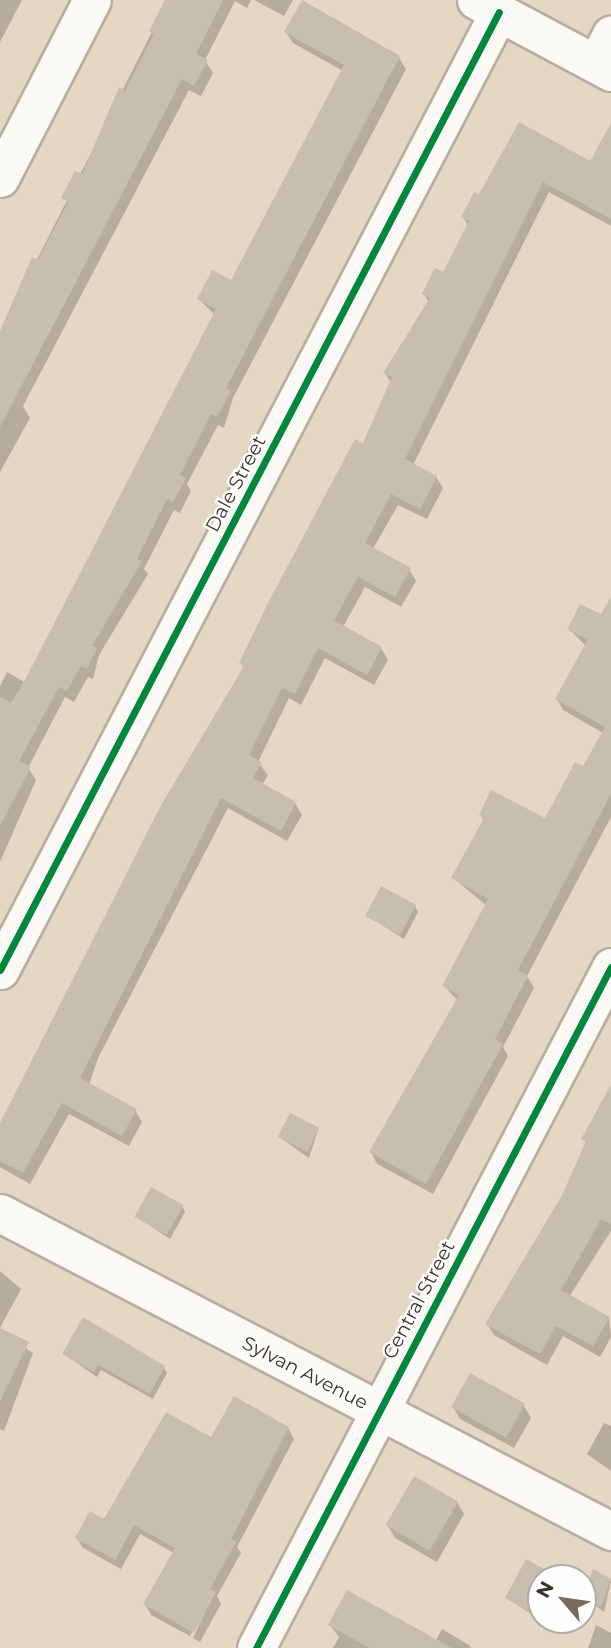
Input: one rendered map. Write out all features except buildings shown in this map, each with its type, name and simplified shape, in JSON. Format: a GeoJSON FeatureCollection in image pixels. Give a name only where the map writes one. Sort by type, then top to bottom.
{"type":"FeatureCollection","features":[{"type":"Feature","properties":{"kind":"street"},"geometry":{"type":"LineString","coordinates":[[0,178],[92,0]]}},
{"type":"Feature","properties":{"kind":"street"},"geometry":{"type":"LineString","coordinates":[[487,6],[606,57]]}},
{"type":"Feature","properties":{"kind":"street","name":"Dale Street"},"geometry":{"type":"LineString","coordinates":[[0,970],[487,6]]}},
{"type":"Feature","properties":{"kind":"street","name":"Central Street"},"geometry":{"type":"LineString","coordinates":[[256,1648],[611,967]]}},
{"type":"Feature","properties":{"kind":"street","name":"Sylvan Avenue"},"geometry":{"type":"LineString","coordinates":[[0,1213],[611,1531]]}},
{"type":"Feature","properties":{"kind":"cycle path"},"geometry":{"type":"LineString","coordinates":[[0,970],[499,12]]}},
{"type":"Feature","properties":{"kind":"cycle path"},"geometry":{"type":"LineString","coordinates":[[256,1648],[611,967]]}}]}
